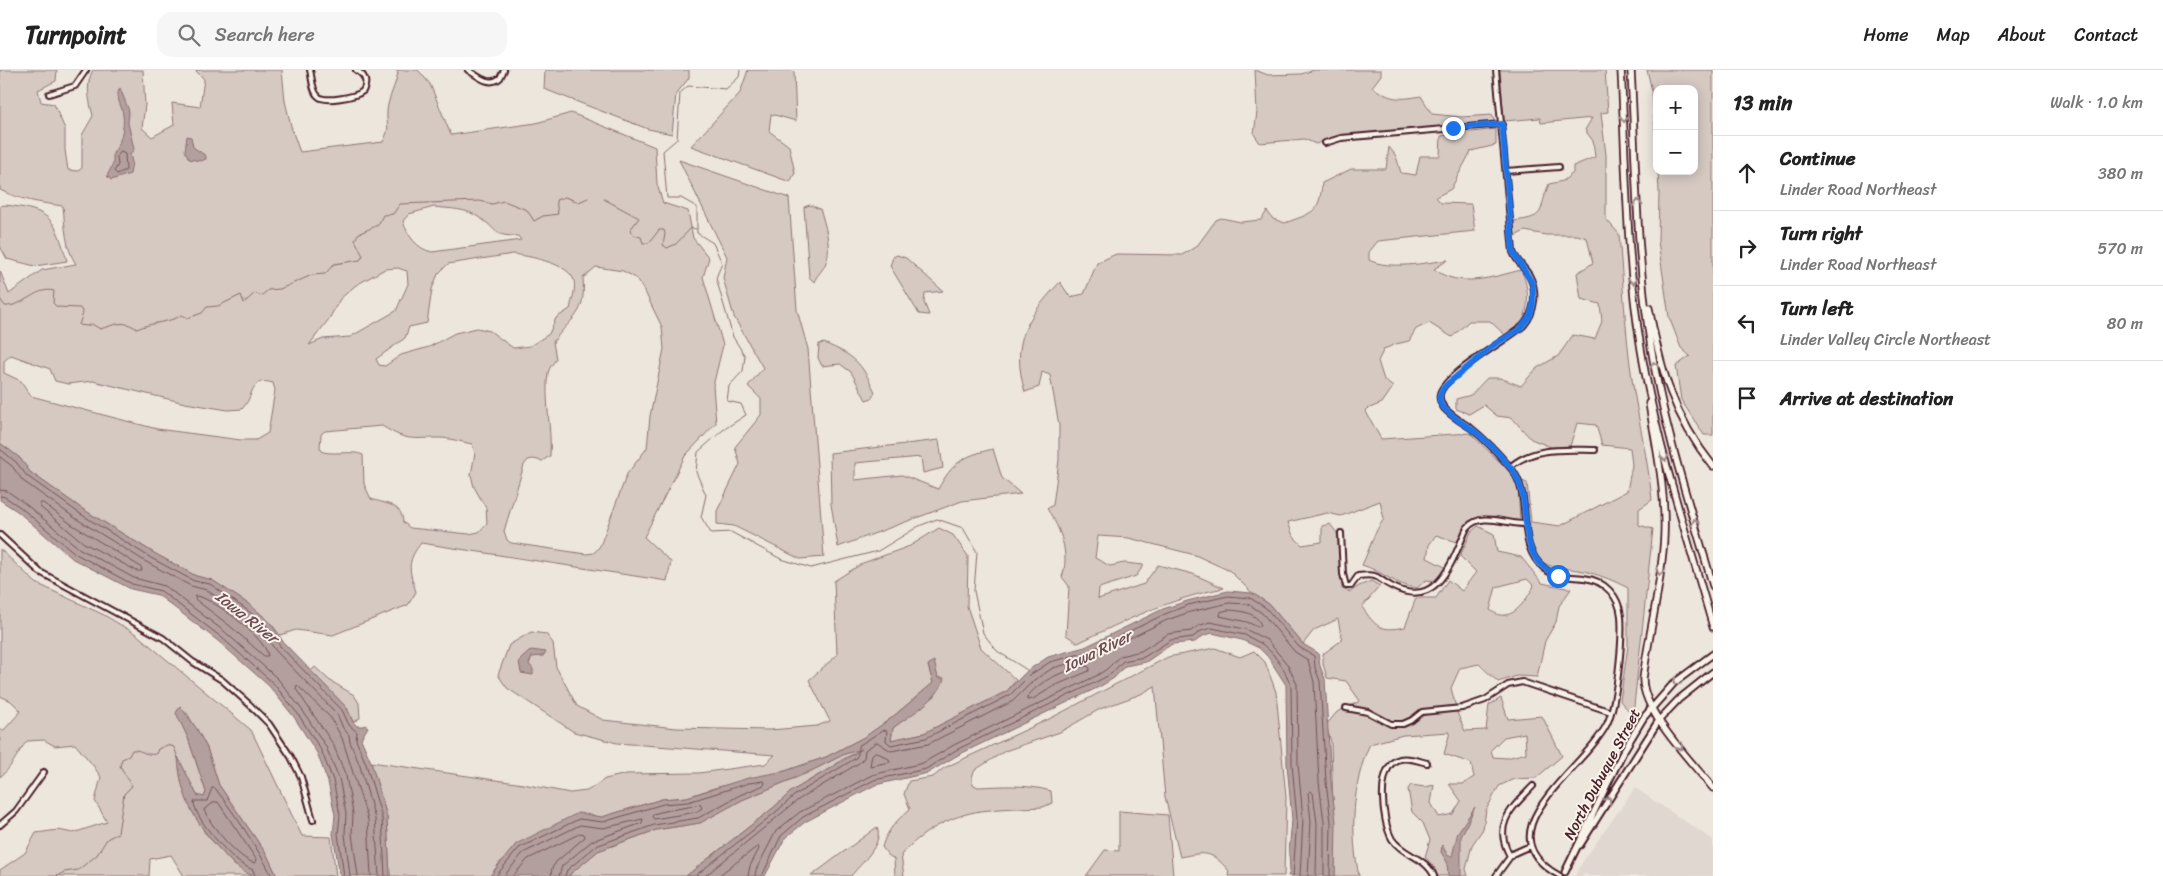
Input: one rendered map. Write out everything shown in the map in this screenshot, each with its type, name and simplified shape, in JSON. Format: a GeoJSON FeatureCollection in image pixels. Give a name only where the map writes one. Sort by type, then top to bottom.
{"type":"FeatureCollection","features":[{"type":"Feature","properties":{"kind":"highway"},"geometry":{"type":"LineString","coordinates":[[1621,70],[1633,280],[1641,350],[1662,485],[1664,520],[1663,554],[1643,679],[1644,692],[1659,720],[1713,788]]}},
{"type":"Feature","properties":{"kind":"highway"},"geometry":{"type":"LineString","coordinates":[[1631,70],[1641,263],[1654,369],[1713,586]]}},
{"type":"Feature","properties":{"kind":"highway"},"geometry":{"type":"LineString","coordinates":[[1641,263],[1655,339],[1668,387],[1686,429],[1713,466]]}},
{"type":"Feature","properties":{"kind":"highway"},"geometry":{"type":"LineString","coordinates":[[1641,350],[1664,452],[1713,627]]}},
{"type":"Feature","properties":{"kind":"main road","name":"North Dubuque Street"},"geometry":{"type":"LineString","coordinates":[[1563,875],[1623,752],[1651,708],[1674,683],[1713,654]]}},
{"type":"Feature","properties":{"kind":"main road"},"geometry":{"type":"LineString","coordinates":[[1563,875],[1659,720],[1679,699],[1710,673]]}},
{"type":"Feature","properties":{"kind":"street"},"geometry":{"type":"LineString","coordinates":[[49,94],[75,86],[86,70]]}},
{"type":"Feature","properties":{"kind":"street"},"geometry":{"type":"LineString","coordinates":[[310,70],[315,94],[319,98],[326,99],[361,93],[366,81],[361,73],[356,70]]}},
{"type":"Feature","properties":{"kind":"street"},"geometry":{"type":"LineString","coordinates":[[468,70],[487,82],[492,82],[500,78],[504,70]]}},
{"type":"Feature","properties":{"kind":"street"},"geometry":{"type":"LineString","coordinates":[[1496,70],[1513,252],[1533,284],[1532,311],[1520,329],[1494,345],[1446,385],[1441,390],[1440,398],[1446,410],[1479,434],[1510,467],[1521,486],[1530,549],[1536,561],[1546,570],[1564,578],[1583,578],[1595,581],[1609,590],[1617,601],[1621,613],[1614,701],[1611,712],[1600,735],[1533,818],[1528,833],[1530,846],[1540,863],[1563,875]]}},
{"type":"Feature","properties":{"kind":"street"},"geometry":{"type":"LineString","coordinates":[[1325,143],[1341,138],[1502,124]]}},
{"type":"Feature","properties":{"kind":"street"},"geometry":{"type":"LineString","coordinates":[[1506,171],[1559,167]]}},
{"type":"Feature","properties":{"kind":"street"},"geometry":{"type":"LineString","coordinates":[[1510,467],[1522,458],[1541,452],[1595,450]]}},
{"type":"Feature","properties":{"kind":"street"},"geometry":{"type":"LineString","coordinates":[[1341,533],[1343,574],[1346,586],[1351,586],[1358,576],[1369,575],[1380,578],[1390,586],[1403,592],[1430,590],[1440,583],[1468,528],[1474,522],[1488,520],[1510,524],[1526,524]]}},
{"type":"Feature","properties":{"kind":"street"},"geometry":{"type":"LineString","coordinates":[[0,535],[40,572],[163,638],[193,662],[222,680],[249,704],[269,724],[291,757],[301,777],[313,820]]}},
{"type":"Feature","properties":{"kind":"street"},"geometry":{"type":"LineString","coordinates":[[1346,708],[1368,712],[1391,724],[1403,724],[1422,712],[1462,708],[1485,700],[1508,685],[1522,682],[1611,712]]}},
{"type":"Feature","properties":{"kind":"street"},"geometry":{"type":"LineString","coordinates":[[1426,763],[1405,758],[1392,762],[1387,770],[1383,801],[1386,824],[1392,840],[1403,850],[1427,865],[1434,876]]}},
{"type":"Feature","properties":{"kind":"street"},"geometry":{"type":"LineString","coordinates":[[0,825],[16,810],[44,772]]}},
{"type":"Feature","properties":{"kind":"street"},"geometry":{"type":"LineString","coordinates":[[1510,856],[1504,843],[1504,822],[1509,811],[1533,786]]}},
{"type":"Feature","properties":{"kind":"street"},"geometry":{"type":"LineString","coordinates":[[1496,876],[1510,856],[1530,846]]}},
{"type":"Feature","properties":{"kind":"shaded area"},"geometry":{"type":"Polygon","coordinates":[[[0,70],[57,70],[56,81],[38,90],[41,102],[54,104],[65,129],[65,150],[68,170],[78,171],[82,168],[82,135],[93,116],[88,87],[93,70],[143,70],[145,105],[142,128],[152,137],[174,125],[172,103],[200,107],[204,79],[195,70],[282,70],[285,101],[300,152],[383,142],[388,129],[387,116],[390,96],[398,72],[395,70],[418,70],[430,84],[451,135],[536,123],[571,113],[655,147],[657,184],[663,203],[688,211],[693,238],[709,258],[703,277],[723,345],[713,386],[716,423],[685,456],[644,537],[671,562],[667,581],[421,543],[411,561],[410,566],[416,592],[408,605],[333,635],[296,630],[280,635],[269,621],[250,605],[212,580],[196,576],[154,553],[81,508],[30,472],[20,458],[0,443],[0,271],[9,294],[42,270],[76,264],[68,244],[63,206],[23,199],[0,190],[0,70]],[[434,207],[409,214],[403,221],[410,236],[417,245],[432,252],[521,240],[518,236],[503,235],[496,232],[480,218],[464,211],[434,207]],[[513,254],[448,264],[438,274],[432,289],[427,323],[409,327],[405,338],[376,359],[379,365],[385,366],[401,355],[429,347],[455,333],[477,328],[490,331],[513,348],[530,346],[549,334],[556,318],[570,309],[574,289],[573,278],[563,268],[546,261],[513,254]],[[596,267],[583,278],[583,291],[577,314],[553,342],[556,359],[549,371],[547,382],[550,456],[542,461],[528,460],[524,465],[504,531],[507,540],[511,543],[586,554],[594,553],[600,546],[627,474],[647,448],[650,416],[664,349],[662,327],[636,278],[623,271],[596,267]],[[398,268],[385,269],[356,285],[340,299],[329,319],[309,345],[323,339],[350,337],[396,311],[408,284],[407,271],[398,268]],[[11,355],[4,361],[4,373],[21,381],[31,396],[157,429],[241,440],[256,440],[268,433],[275,390],[273,383],[260,382],[253,389],[242,409],[228,410],[185,403],[93,381],[68,384],[55,381],[50,369],[11,355]],[[382,426],[325,431],[321,434],[320,448],[323,452],[363,455],[364,484],[371,499],[396,508],[402,516],[403,522],[410,528],[469,534],[479,532],[487,523],[486,508],[474,487],[471,475],[475,453],[472,444],[444,438],[404,437],[382,426]]]}},
{"type":"Feature","properties":{"kind":"shaded area"},"geometry":{"type":"Polygon","coordinates":[[[545,70],[689,70],[689,78],[676,94],[672,134],[648,129],[544,89],[545,70]]]}},
{"type":"Feature","properties":{"kind":"shaded area"},"geometry":{"type":"Polygon","coordinates":[[[748,70],[792,70],[794,72],[796,121],[771,114],[769,131],[789,146],[795,173],[790,182],[691,146],[740,93],[748,70]]]}},
{"type":"Feature","properties":{"kind":"shaded area"},"geometry":{"type":"Polygon","coordinates":[[[1255,70],[1268,75],[1301,74],[1314,70],[1381,70],[1381,75],[1372,87],[1390,97],[1407,98],[1421,96],[1432,114],[1461,117],[1492,115],[1495,122],[1333,137],[1316,144],[1304,139],[1260,143],[1254,134],[1257,112],[1255,70]]]}},
{"type":"Feature","properties":{"kind":"shaded area"},"geometry":{"type":"Polygon","coordinates":[[[1500,70],[1605,70],[1608,112],[1601,113],[1606,155],[1606,219],[1619,234],[1626,325],[1634,394],[1652,500],[1639,509],[1639,525],[1653,529],[1633,715],[1620,701],[1628,646],[1628,588],[1588,572],[1552,566],[1539,558],[1533,550],[1527,532],[1522,481],[1527,483],[1531,522],[1560,526],[1627,491],[1632,465],[1630,448],[1602,445],[1596,425],[1577,423],[1570,446],[1551,447],[1531,439],[1512,418],[1497,416],[1484,405],[1469,414],[1456,409],[1456,399],[1471,395],[1487,378],[1500,378],[1521,386],[1537,368],[1558,356],[1573,335],[1595,339],[1602,321],[1600,304],[1581,299],[1577,273],[1593,263],[1587,238],[1577,235],[1546,235],[1525,231],[1515,236],[1514,221],[1537,215],[1549,184],[1563,181],[1573,173],[1573,166],[1595,157],[1593,141],[1585,130],[1592,118],[1541,123],[1540,118],[1504,121],[1500,70]]]}},
{"type":"Feature","properties":{"kind":"shaded area"},"geometry":{"type":"Polygon","coordinates":[[[1647,70],[1713,70],[1713,435],[1704,435],[1681,400],[1676,366],[1690,356],[1681,348],[1669,317],[1658,241],[1658,175],[1698,175],[1698,85],[1653,85],[1653,104],[1647,70]]]}},
{"type":"Feature","properties":{"kind":"shaded area"},"geometry":{"type":"Polygon","coordinates":[[[1496,129],[1496,145],[1471,151],[1451,189],[1436,197],[1441,203],[1471,204],[1475,231],[1378,241],[1369,252],[1369,260],[1386,265],[1397,265],[1448,260],[1434,269],[1454,279],[1465,280],[1488,278],[1521,270],[1526,283],[1528,298],[1526,313],[1519,326],[1505,335],[1490,321],[1469,321],[1452,337],[1429,323],[1416,329],[1409,341],[1384,349],[1378,361],[1384,380],[1393,387],[1382,403],[1365,410],[1381,439],[1470,433],[1512,474],[1518,485],[1520,521],[1483,516],[1468,522],[1457,542],[1436,535],[1429,545],[1427,558],[1445,567],[1437,581],[1426,580],[1417,588],[1409,587],[1362,565],[1374,535],[1384,519],[1380,501],[1341,516],[1327,513],[1288,522],[1293,536],[1302,545],[1322,542],[1322,526],[1330,524],[1337,533],[1342,589],[1350,592],[1371,581],[1380,586],[1362,607],[1375,623],[1384,628],[1405,627],[1416,598],[1436,598],[1448,580],[1462,591],[1476,572],[1460,556],[1471,532],[1478,526],[1494,534],[1497,552],[1521,557],[1542,583],[1571,589],[1559,606],[1556,622],[1545,641],[1537,677],[1517,676],[1498,682],[1479,664],[1460,668],[1451,688],[1458,715],[1465,731],[1486,730],[1489,705],[1501,698],[1508,719],[1542,716],[1562,756],[1536,778],[1514,779],[1499,786],[1486,810],[1483,829],[1472,845],[1466,869],[1468,876],[1437,876],[1434,867],[1425,857],[1430,840],[1423,823],[1412,812],[1408,789],[1411,785],[1425,787],[1434,785],[1431,803],[1439,817],[1453,814],[1461,801],[1449,784],[1463,784],[1474,777],[1471,763],[1444,754],[1450,732],[1403,735],[1370,744],[1359,775],[1354,809],[1354,843],[1359,876],[1335,876],[1331,742],[1326,725],[1337,712],[1360,701],[1346,681],[1327,678],[1323,664],[1323,654],[1342,640],[1338,619],[1314,630],[1303,644],[1269,604],[1252,593],[1230,571],[1195,555],[1129,538],[1098,536],[1095,558],[1110,566],[1124,563],[1144,565],[1136,576],[1099,588],[1098,599],[1144,584],[1158,565],[1193,574],[1224,588],[1168,604],[1078,643],[1066,635],[1069,586],[1062,577],[1065,560],[1063,542],[1047,509],[1053,505],[1059,460],[1059,425],[1050,375],[1042,372],[1039,387],[1025,392],[1021,374],[1021,344],[1024,331],[1030,319],[1060,282],[1070,297],[1084,294],[1097,263],[1116,254],[1182,255],[1197,246],[1216,220],[1221,218],[1241,222],[1261,220],[1267,211],[1273,219],[1285,223],[1301,217],[1316,207],[1322,183],[1351,169],[1386,169],[1389,147],[1396,156],[1401,173],[1416,175],[1420,156],[1440,156],[1441,136],[1496,129]],[[1527,579],[1496,587],[1490,610],[1504,615],[1516,610],[1534,586],[1527,579]],[[1525,733],[1504,737],[1491,750],[1493,757],[1507,758],[1526,753],[1525,733]]]}},
{"type":"Feature","properties":{"kind":"shaded area"},"geometry":{"type":"Polygon","coordinates":[[[679,160],[789,198],[797,310],[808,349],[824,557],[800,559],[734,526],[717,524],[717,511],[740,464],[735,447],[761,415],[761,399],[748,386],[763,368],[734,317],[723,278],[727,257],[679,160]]]}},
{"type":"Feature","properties":{"kind":"shaded area"},"geometry":{"type":"Polygon","coordinates":[[[5,205],[33,210],[49,219],[59,235],[67,261],[35,266],[7,259],[0,246],[0,206],[5,205]]]}},
{"type":"Feature","properties":{"kind":"shaded area"},"geometry":{"type":"Polygon","coordinates":[[[810,205],[820,209],[828,243],[828,257],[814,282],[809,277],[804,207],[810,205]]]}},
{"type":"Feature","properties":{"kind":"shaded area"},"geometry":{"type":"Polygon","coordinates":[[[897,255],[906,258],[943,291],[925,293],[924,302],[929,315],[919,314],[890,266],[893,257],[897,255]]]}},
{"type":"Feature","properties":{"kind":"shaded area"},"geometry":{"type":"Polygon","coordinates":[[[824,343],[856,361],[875,392],[872,398],[866,400],[851,372],[840,364],[822,366],[818,358],[819,344],[824,343]]]}},
{"type":"Feature","properties":{"kind":"shaded area"},"geometry":{"type":"Polygon","coordinates":[[[939,440],[943,468],[923,473],[921,457],[855,463],[855,480],[902,475],[938,489],[954,466],[974,454],[993,449],[1002,478],[1021,494],[962,501],[838,547],[831,504],[830,453],[939,440]]]}},
{"type":"Feature","properties":{"kind":"shaded area"},"geometry":{"type":"Polygon","coordinates":[[[939,528],[953,535],[968,556],[967,606],[981,648],[1016,680],[1007,691],[924,733],[891,740],[893,728],[935,696],[943,678],[938,678],[933,661],[928,666],[933,683],[890,719],[866,736],[826,757],[785,771],[714,788],[687,797],[662,799],[602,817],[578,814],[500,862],[490,876],[390,876],[387,817],[371,762],[523,784],[570,793],[587,791],[605,779],[627,774],[699,773],[765,764],[775,755],[617,743],[574,732],[507,688],[498,675],[509,645],[531,632],[546,634],[553,643],[556,667],[577,706],[603,720],[676,728],[770,730],[817,726],[830,721],[809,680],[837,655],[834,581],[863,563],[910,546],[939,528]]]}},
{"type":"Feature","properties":{"kind":"shaded area"},"geometry":{"type":"Polygon","coordinates":[[[0,549],[36,583],[104,615],[136,634],[251,730],[302,836],[331,837],[336,876],[277,876],[267,855],[219,785],[207,748],[187,713],[177,713],[188,738],[206,792],[204,798],[197,795],[178,758],[204,832],[234,865],[253,876],[184,876],[171,855],[150,859],[149,876],[0,876],[0,870],[25,853],[36,833],[58,830],[73,833],[107,822],[95,801],[101,777],[75,744],[55,746],[44,740],[27,741],[8,769],[0,777],[0,730],[4,730],[21,711],[11,701],[0,696],[0,549]]]}},
{"type":"Feature","properties":{"kind":"shaded area"},"geometry":{"type":"Polygon","coordinates":[[[1215,648],[1240,657],[1254,651],[1265,662],[1276,692],[1286,797],[1284,876],[1228,876],[1229,871],[1223,864],[1207,854],[1180,857],[1165,797],[1155,686],[1141,694],[1100,709],[1060,732],[1005,751],[975,770],[972,784],[978,787],[1033,787],[1051,791],[1052,803],[1043,807],[970,813],[937,826],[917,839],[901,855],[904,876],[895,876],[894,859],[882,847],[893,826],[910,809],[904,794],[909,781],[933,777],[944,768],[1051,718],[1168,657],[1215,648]]]}},
{"type":"Feature","properties":{"kind":"shaded area"},"geometry":{"type":"Polygon","coordinates":[[[315,667],[329,680],[354,695],[359,703],[360,718],[353,722],[347,708],[311,671],[315,667]]]}},
{"type":"Feature","properties":{"kind":"shaded area"},"geometry":{"type":"Polygon","coordinates":[[[865,748],[841,760],[792,791],[686,876],[568,876],[598,851],[656,830],[700,823],[742,800],[807,773],[845,754],[865,748]]]}},
{"type":"Feature","properties":{"kind":"shaded area"},"geometry":{"type":"Polygon","coordinates":[[[1635,788],[1713,840],[1713,876],[1590,876],[1585,874],[1583,876],[1575,876],[1582,863],[1635,788]]]}},
{"type":"Feature","properties":{"kind":"shaded area"},"geometry":{"type":"Polygon","coordinates":[[[1119,811],[1168,815],[1173,876],[1086,876],[1105,850],[1119,851],[1119,811]]]}},
{"type":"Feature","properties":{"kind":"shaded area"},"geometry":{"type":"Polygon","coordinates":[[[877,827],[877,840],[874,847],[851,876],[811,876],[877,827]]]}},
{"type":"Feature","properties":{"kind":"water"},"geometry":{"type":"Polygon","coordinates":[[[120,88],[129,111],[128,123],[134,149],[130,155],[132,162],[130,174],[111,180],[107,176],[113,164],[113,153],[120,141],[123,130],[122,111],[118,98],[120,88]]]}},
{"type":"Feature","properties":{"kind":"water"},"geometry":{"type":"Polygon","coordinates":[[[187,136],[191,137],[193,147],[206,156],[206,159],[201,161],[189,159],[185,151],[187,136]]]}},
{"type":"Feature","properties":{"kind":"water","name":"Iowa River"},"geometry":{"type":"Polygon","coordinates":[[[0,443],[20,458],[30,472],[81,508],[154,553],[196,576],[212,580],[250,605],[269,621],[284,643],[347,708],[353,722],[357,726],[365,725],[368,727],[361,739],[371,762],[387,817],[390,876],[340,876],[333,834],[335,815],[328,782],[317,753],[294,717],[269,686],[218,641],[158,595],[131,589],[73,559],[17,511],[0,500],[0,443]]]}},
{"type":"Feature","properties":{"kind":"water","name":"Iowa River"},"geometry":{"type":"Polygon","coordinates":[[[1228,591],[1252,593],[1269,604],[1303,644],[1318,653],[1325,679],[1331,781],[1336,822],[1335,876],[1288,876],[1290,871],[1289,852],[1292,820],[1287,764],[1286,685],[1268,657],[1259,648],[1242,640],[1212,633],[1203,636],[1195,642],[1172,644],[1146,662],[1125,666],[1114,678],[1101,686],[958,755],[928,773],[875,785],[805,822],[785,838],[765,876],[686,876],[792,791],[862,749],[845,754],[807,773],[742,800],[700,823],[656,830],[598,851],[568,876],[490,876],[516,844],[578,813],[602,817],[662,799],[687,797],[748,778],[785,771],[826,757],[866,736],[890,719],[933,683],[928,665],[934,661],[938,678],[944,678],[941,686],[931,700],[893,728],[891,740],[924,733],[1007,691],[1027,671],[1048,657],[1085,647],[1163,609],[1228,591]]]}},
{"type":"Feature","properties":{"kind":"water"},"geometry":{"type":"Polygon","coordinates":[[[531,650],[546,652],[543,656],[532,657],[529,664],[533,669],[533,675],[521,673],[519,661],[531,650]]]}},
{"type":"Feature","properties":{"kind":"water"},"geometry":{"type":"Polygon","coordinates":[[[180,706],[197,729],[207,748],[219,785],[267,855],[277,876],[254,876],[241,870],[213,842],[197,821],[182,785],[178,757],[197,795],[204,797],[206,792],[188,738],[176,713],[180,706]]]}},
{"type":"Feature","properties":{"kind":"water"},"geometry":{"type":"Polygon","coordinates":[[[1475,807],[1461,837],[1461,876],[1448,876],[1447,862],[1441,852],[1442,845],[1448,856],[1452,856],[1458,832],[1475,807]]]}},
{"type":"Feature","properties":{"kind":"waterway"},"geometry":{"type":"LineString","coordinates":[[740,70],[739,77],[726,89],[688,86],[680,93],[677,139],[663,151],[667,198],[681,198],[697,207],[697,233],[713,243],[722,263],[716,278],[733,337],[745,356],[743,371],[729,386],[727,401],[741,404],[746,415],[723,430],[698,452],[696,472],[706,495],[701,517],[711,533],[731,532],[781,559],[811,568],[878,551],[919,526],[937,519],[963,528],[977,552],[974,591],[983,633],[997,651],[1027,670]]}},
{"type":"Feature","properties":{"kind":"waterway"},"geometry":{"type":"LineString","coordinates":[[0,299],[5,306],[12,305],[41,291],[54,291],[53,303],[57,307],[80,308],[83,313],[79,325],[87,326],[92,324],[100,329],[127,324],[137,329],[172,320],[182,315],[188,318],[202,313],[207,307],[218,306],[241,295],[244,303],[255,293],[261,296],[268,290],[280,289],[312,275],[325,274],[334,264],[360,260],[363,256],[355,240],[358,234],[378,225],[383,215],[393,214],[400,204],[480,201],[492,204],[504,201],[527,210],[534,221],[543,216],[558,214],[556,200],[565,197],[579,202],[588,198]]}},
{"type":"Feature","properties":{"kind":"waterway"},"geometry":{"type":"LineString","coordinates":[[604,199],[639,218],[630,230],[633,235],[641,237],[643,243],[649,243],[659,230],[664,230],[663,245],[667,248],[676,244],[691,228],[696,229]]}},
{"type":"Feature","properties":{"kind":"waterway"},"geometry":{"type":"LineString","coordinates":[[57,876],[64,872],[78,870],[97,855],[107,839],[118,833],[124,794],[132,786],[120,766],[122,759],[129,756],[132,750],[156,754],[158,749],[167,745],[174,747],[178,758]]}},
{"type":"Feature","properties":{"kind":"route"},"geometry":{"type":"LineString","coordinates":[[1453,128],[1502,124],[1513,252],[1533,284],[1534,299],[1532,311],[1524,325],[1462,370],[1441,390],[1440,402],[1446,410],[1479,434],[1515,473],[1523,493],[1530,549],[1541,566],[1558,576]]}}]}
